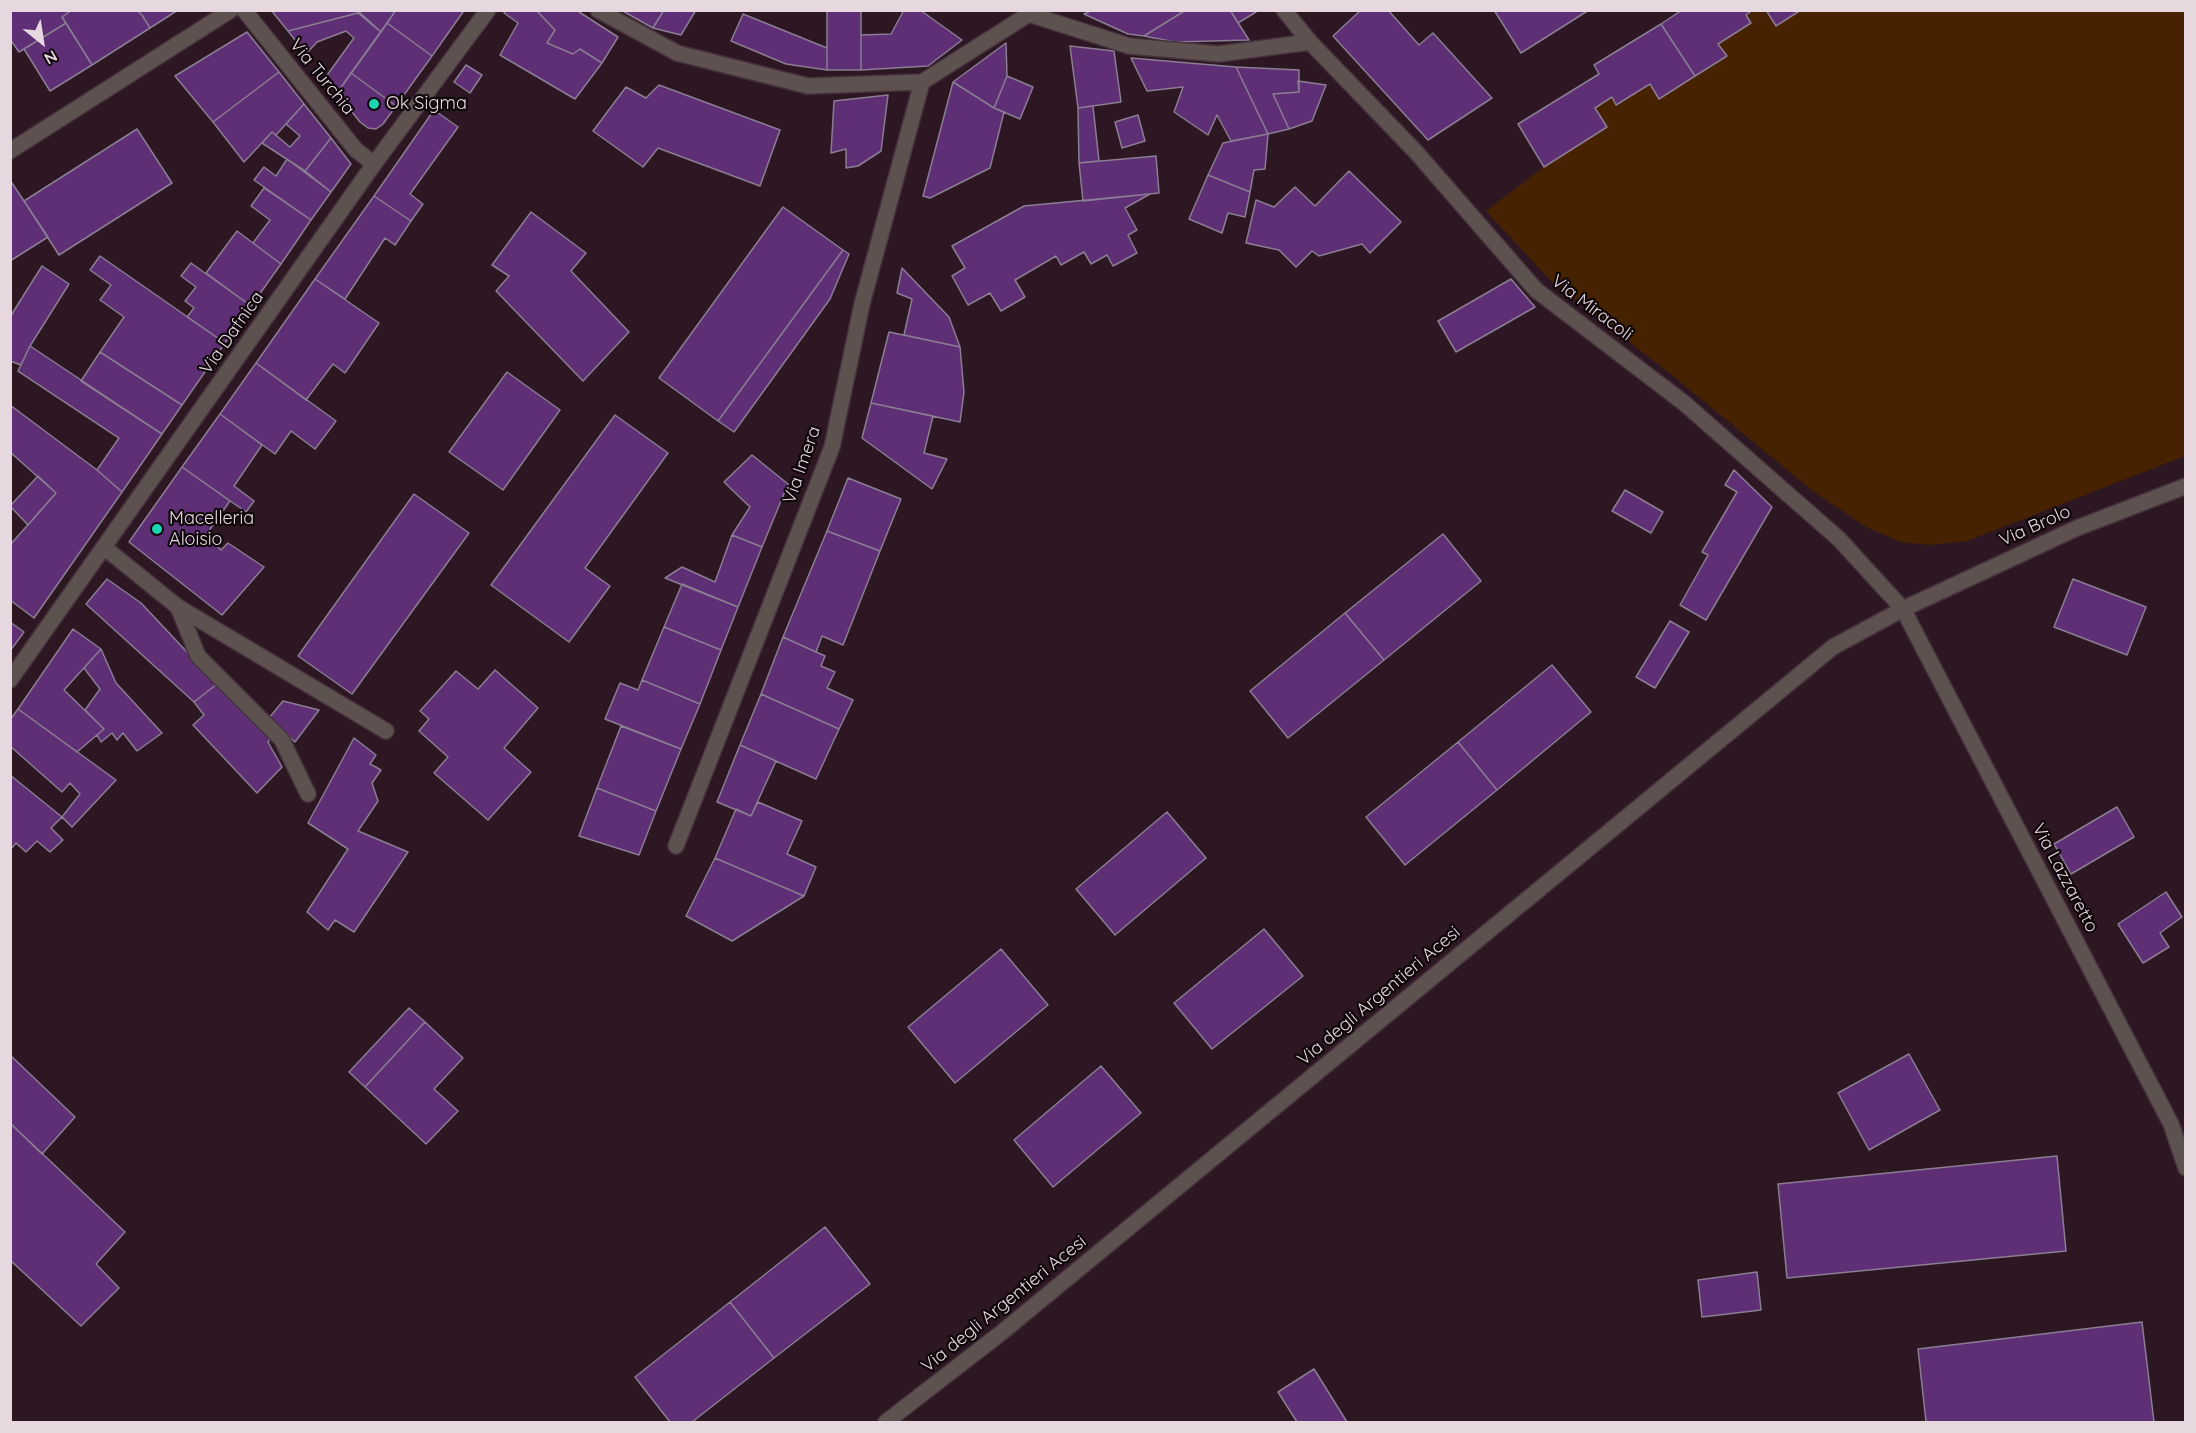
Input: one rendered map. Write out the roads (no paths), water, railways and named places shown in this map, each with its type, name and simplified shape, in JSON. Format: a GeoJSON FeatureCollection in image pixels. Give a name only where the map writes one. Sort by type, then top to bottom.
{"type":"FeatureCollection","features":[{"type":"Feature","properties":{"kind":"street"},"geometry":{"type":"LineString","coordinates":[[10,151],[231,10]]}},
{"type":"Feature","properties":{"kind":"street","name":"Via Turchia"},"geometry":{"type":"LineString","coordinates":[[244,10],[356,150],[374,164]]}},
{"type":"Feature","properties":{"kind":"street","name":"Via Dafnica"},"geometry":{"type":"LineString","coordinates":[[10,680],[374,164],[488,10]]}},
{"type":"Feature","properties":{"kind":"street"},"geometry":{"type":"LineString","coordinates":[[598,10],[677,53],[808,86],[922,82],[1029,14],[1129,46],[1219,54],[1310,42]]}},
{"type":"Feature","properties":{"kind":"street","name":"Via Miracoli"},"geometry":{"type":"LineString","coordinates":[[1284,10],[1310,42],[1416,152],[1536,290],[1693,410],[1839,539],[1903,609]]}},
{"type":"Feature","properties":{"kind":"street","name":"Via Imera"},"geometry":{"type":"LineString","coordinates":[[676,846],[832,447],[862,304],[922,82]]}},
{"type":"Feature","properties":{"kind":"street","name":"Via Brolo"},"geometry":{"type":"LineString","coordinates":[[1903,609],[2077,528],[2186,486]]}},
{"type":"Feature","properties":{"kind":"street"},"geometry":{"type":"LineString","coordinates":[[105,548],[178,608],[386,731]]}},
{"type":"Feature","properties":{"kind":"street"},"geometry":{"type":"LineString","coordinates":[[178,608],[198,656],[282,740],[308,794]]}},
{"type":"Feature","properties":{"kind":"street","name":"Via Lazzaretto"},"geometry":{"type":"LineString","coordinates":[[1903,609],[2171,1124],[2186,1168]]}},
{"type":"Feature","properties":{"kind":"street","name":"Via degli Argentieri Acesi"},"geometry":{"type":"LineString","coordinates":[[886,1422],[1010,1325],[1833,647],[1903,609]]}},
{"type":"Feature","properties":{"kind":"place","name":"Ok Sigma"},"geometry":{"type":"Point","coordinates":[374,104]}},
{"type":"Feature","properties":{"kind":"place","name":"Macelleria Aloisio"},"geometry":{"type":"Point","coordinates":[157,529]}}]}
